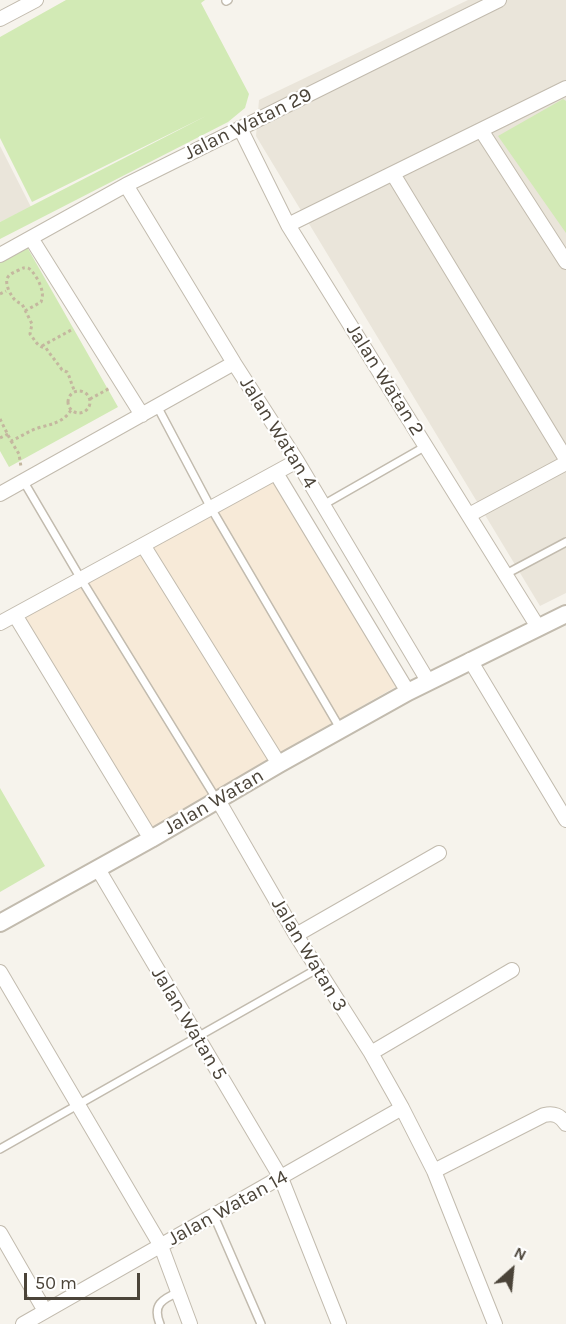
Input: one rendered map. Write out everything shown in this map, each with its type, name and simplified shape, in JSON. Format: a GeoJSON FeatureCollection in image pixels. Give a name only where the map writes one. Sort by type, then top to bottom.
{"type":"FeatureCollection","features":[{"type":"Feature","properties":{"kind":"street"},"geometry":{"type":"LineString","coordinates":[[0,19],[36,0]]}},
{"type":"Feature","properties":{"kind":"street","name":"Jalan Watan 29"},"geometry":{"type":"LineString","coordinates":[[0,255],[126,185],[499,0]]}},
{"type":"Feature","properties":{"kind":"street"},"geometry":{"type":"LineString","coordinates":[[288,225],[564,91]]}},
{"type":"Feature","properties":{"kind":"street","name":"Jalan Watan 2"},"geometry":{"type":"LineString","coordinates":[[240,128],[288,225],[538,627]]}},
{"type":"Feature","properties":{"kind":"street"},"geometry":{"type":"LineString","coordinates":[[481,130],[566,262]]}},
{"type":"Feature","properties":{"kind":"street"},"geometry":{"type":"LineString","coordinates":[[393,174],[566,461],[469,515]]}},
{"type":"Feature","properties":{"kind":"street","name":"Jalan Watan 4"},"geometry":{"type":"LineString","coordinates":[[126,185],[234,363],[297,461],[428,681]]}},
{"type":"Feature","properties":{"kind":"street"},"geometry":{"type":"LineString","coordinates":[[31,238],[142,415]]}},
{"type":"Feature","properties":{"kind":"street"},"geometry":{"type":"LineString","coordinates":[[2,490],[24,482],[234,363]]}},
{"type":"Feature","properties":{"kind":"street"},"geometry":{"type":"LineString","coordinates":[[0,623],[297,461]]}},
{"type":"Feature","properties":{"kind":"street","name":"Jalan Watan 4"},"geometry":{"type":"LineString","coordinates":[[276,473],[408,692]]}},
{"type":"Feature","properties":{"kind":"street"},"geometry":{"type":"LineString","coordinates":[[143,545],[279,764]]}},
{"type":"Feature","properties":{"kind":"street","name":"Jalan Watan"},"geometry":{"type":"LineString","coordinates":[[0,923],[428,681],[566,614]]}},
{"type":"Feature","properties":{"kind":"street"},"geometry":{"type":"LineString","coordinates":[[15,615],[152,839]]}},
{"type":"Feature","properties":{"kind":"street"},"geometry":{"type":"LineString","coordinates":[[470,660],[566,820]]}},
{"type":"Feature","properties":{"kind":"street","name":"Jalan Watan 3"},"geometry":{"type":"LineString","coordinates":[[218,800],[296,935],[402,1108],[434,1171],[494,1324]]}},
{"type":"Feature","properties":{"kind":"street"},"geometry":{"type":"LineString","coordinates":[[296,935],[440,853]]}},
{"type":"Feature","properties":{"kind":"street","name":"Jalan Watan 5"},"geometry":{"type":"LineString","coordinates":[[98,869],[281,1178],[339,1324]]}},
{"type":"Feature","properties":{"kind":"street"},"geometry":{"type":"LineString","coordinates":[[370,1053],[513,970]]}},
{"type":"Feature","properties":{"kind":"street"},"geometry":{"type":"LineString","coordinates":[[0,972],[161,1246],[190,1324]]}},
{"type":"Feature","properties":{"kind":"street","name":"Jalan Watan 14"},"geometry":{"type":"LineString","coordinates":[[23,1324],[402,1108]]}},
{"type":"Feature","properties":{"kind":"street"},"geometry":{"type":"LineString","coordinates":[[434,1171],[544,1115],[551,1114],[562,1118],[566,1124]]}},
{"type":"Feature","properties":{"kind":"street"},"geometry":{"type":"LineString","coordinates":[[0,1233],[45,1311]]}},
{"type":"Feature","properties":{"kind":"lane"},"geometry":{"type":"LineString","coordinates":[[157,406],[212,508],[341,730]]}},
{"type":"Feature","properties":{"kind":"lane"},"geometry":{"type":"LineString","coordinates":[[323,505],[426,446]]}},
{"type":"Feature","properties":{"kind":"lane"},"geometry":{"type":"LineString","coordinates":[[24,482],[81,579],[218,800]]}},
{"type":"Feature","properties":{"kind":"lane"},"geometry":{"type":"LineString","coordinates":[[506,574],[566,542]]}},
{"type":"Feature","properties":{"kind":"lane"},"geometry":{"type":"LineString","coordinates":[[0,1149],[317,969]]}},
{"type":"Feature","properties":{"kind":"lane"},"geometry":{"type":"LineString","coordinates":[[214,1216],[261,1324]]}},
{"type":"Feature","properties":{"kind":"lane"},"geometry":{"type":"LineString","coordinates":[[160,1324],[157,1316],[158,1306],[179,1292]]}},
{"type":"Feature","properties":{"kind":"path"},"geometry":{"type":"LineString","coordinates":[[25,310],[41,302],[42,295],[42,290],[33,272],[25,268],[9,274],[6,283],[16,302],[22,304],[25,310],[32,324],[30,334],[37,344],[46,348],[51,357],[56,359],[62,370],[67,372],[75,391]]}},
{"type":"Feature","properties":{"kind":"path"},"geometry":{"type":"LineString","coordinates":[[0,294],[6,291]]}},
{"type":"Feature","properties":{"kind":"path"},"geometry":{"type":"LineString","coordinates":[[41,347],[84,323]]}},
{"type":"Feature","properties":{"kind":"path"},"geometry":{"type":"LineString","coordinates":[[90,399],[122,382]]}},
{"type":"Feature","properties":{"kind":"path"},"geometry":{"type":"LineString","coordinates":[[75,391],[82,391],[90,399],[90,406],[85,412],[78,413],[69,407],[69,396],[75,391]]}},
{"type":"Feature","properties":{"kind":"path"},"geometry":{"type":"LineString","coordinates":[[11,441],[36,429],[56,424],[67,417],[71,410]]}},
{"type":"Feature","properties":{"kind":"path"},"geometry":{"type":"LineString","coordinates":[[0,419],[19,454],[24,482]]}},
{"type":"Feature","properties":{"kind":"path"},"geometry":{"type":"LineString","coordinates":[[0,438],[8,434]]}},
{"type":"Feature","properties":{"kind":"shaded area"},"geometry":{"type":"Polygon","coordinates":[[[468,0],[566,0],[566,593],[540,606],[256,136],[259,100],[468,0]]]}},
{"type":"Feature","properties":{"kind":"shaded area"},"geometry":{"type":"Polygon","coordinates":[[[0,146],[31,207],[0,222],[0,146]]]}},
{"type":"Feature","properties":{"kind":"shaded area"},"geometry":{"type":"Polygon","coordinates":[[[274,481],[397,686],[151,828],[24,617],[274,481]]]}},
{"type":"Feature","properties":{"kind":"green space"},"geometry":{"type":"Polygon","coordinates":[[[66,0],[205,0],[201,3],[249,94],[245,108],[228,122],[0,239],[0,222],[206,116],[32,202],[0,138],[0,37],[66,0]]]}},
{"type":"Feature","properties":{"kind":"green space"},"geometry":{"type":"Polygon","coordinates":[[[563,99],[566,101],[566,233],[498,136],[563,99]]]}},
{"type":"Feature","properties":{"kind":"green space"},"geometry":{"type":"Polygon","coordinates":[[[27,247],[118,407],[9,467],[0,451],[0,263],[27,247]]]}},
{"type":"Feature","properties":{"kind":"green space"},"geometry":{"type":"Polygon","coordinates":[[[0,788],[45,866],[0,892],[0,788]]]}}]}
